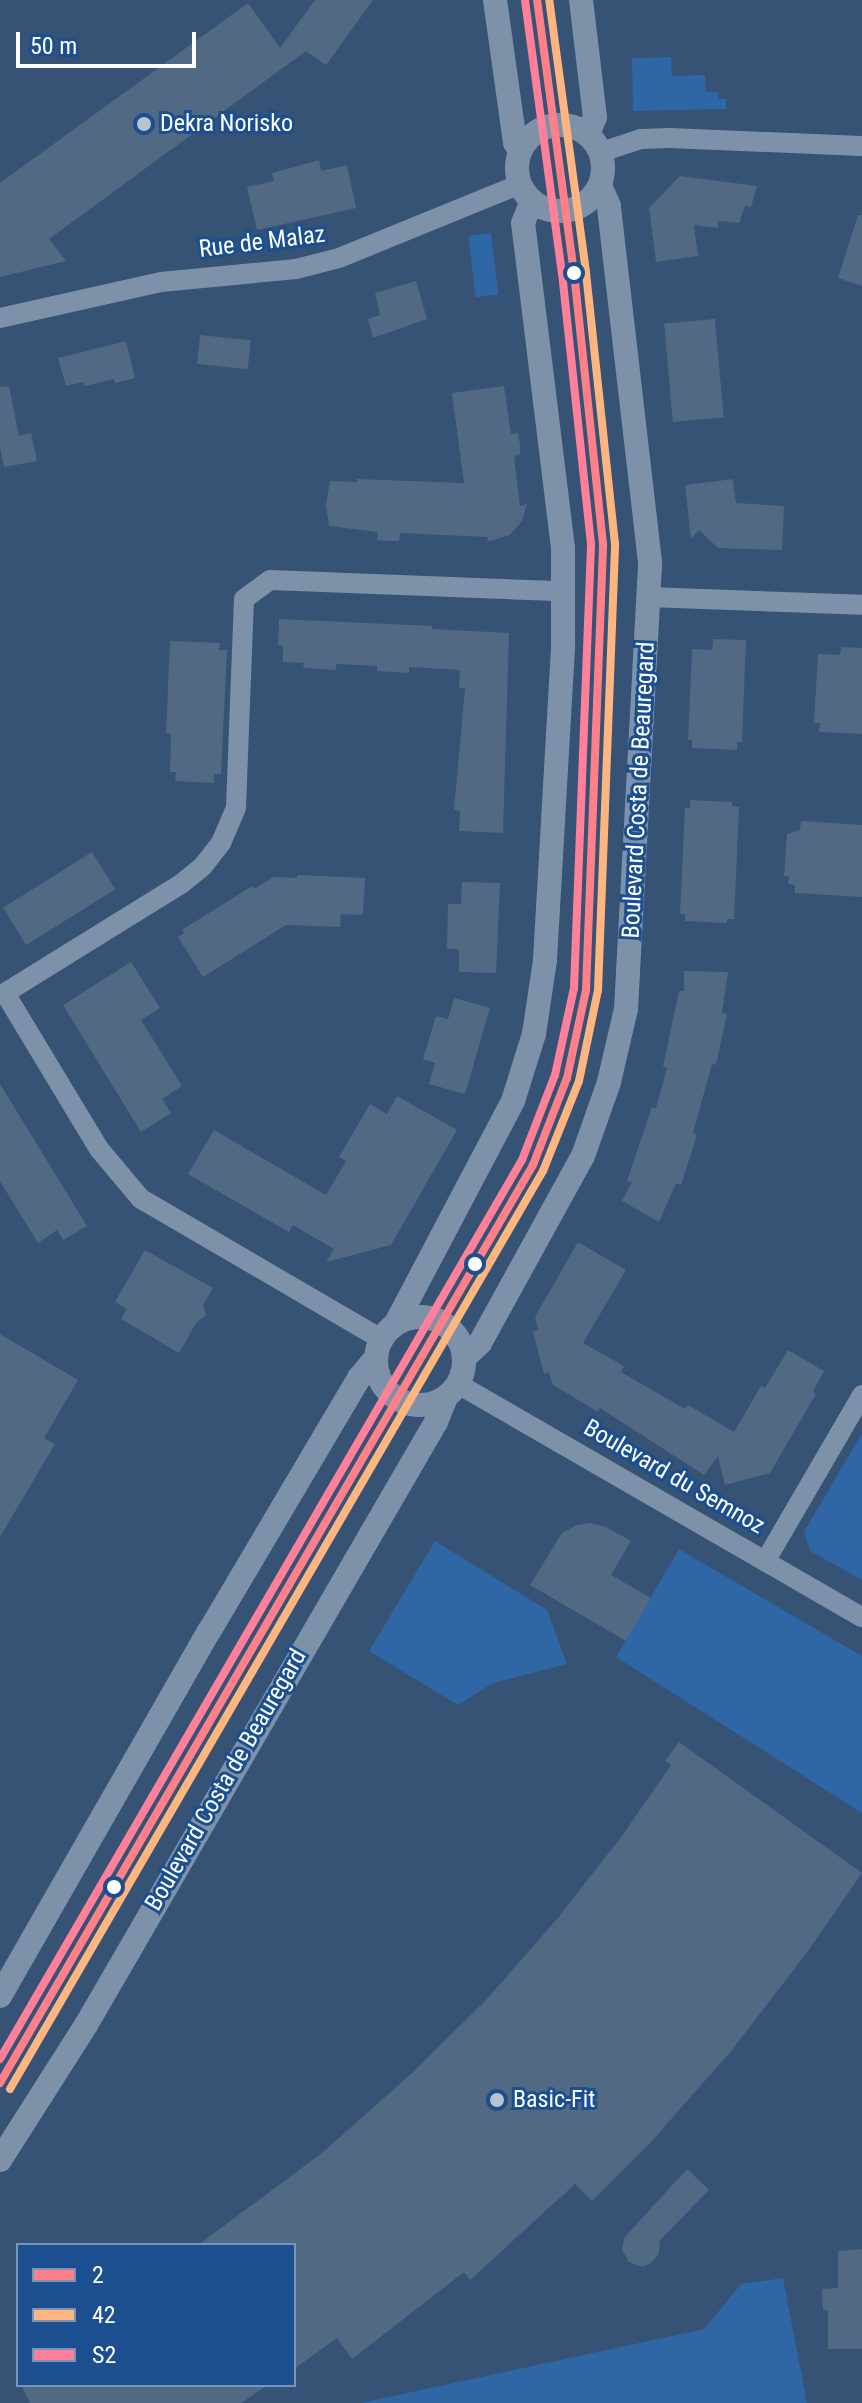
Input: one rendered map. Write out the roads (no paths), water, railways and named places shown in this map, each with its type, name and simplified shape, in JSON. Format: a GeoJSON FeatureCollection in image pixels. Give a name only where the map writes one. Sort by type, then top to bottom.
{"type":"FeatureCollection","features":[{"type":"Feature","properties":{"kind":"street"},"geometry":{"type":"LineString","coordinates":[[495,0],[515,143],[521,150]]}},
{"type":"Feature","properties":{"kind":"street","name":"Boulevard Costa de Beauregard"},"geometry":{"type":"LineString","coordinates":[[0,2160],[86,2025],[436,1422],[464,1358],[480,1343],[583,1156],[609,1082],[626,1009],[650,562],[609,206],[600,186],[604,169],[594,143],[595,117],[581,0]]}},
{"type":"Feature","properties":{"kind":"street"},"geometry":{"type":"LineString","coordinates":[[0,1996],[210,1630],[384,1340],[513,1101],[534,1034],[545,960],[563,645],[563,548],[523,223],[526,192],[517,161],[521,150],[529,138],[554,125],[572,126],[594,143],[670,138],[862,146]]}},
{"type":"Feature","properties":{"kind":"street"},"geometry":{"type":"LineString","coordinates":[[526,192],[547,209],[564,211],[591,198],[600,186]]}},
{"type":"Feature","properties":{"kind":"street","name":"Rue de Malaz"},"geometry":{"type":"LineString","coordinates":[[0,318],[161,282],[296,269],[339,258],[526,192]]}},
{"type":"Feature","properties":{"kind":"street"},"geometry":{"type":"LineString","coordinates":[[384,1340],[141,1199],[99,1149],[3,988],[181,884],[203,866],[221,843],[236,807],[244,599],[270,580],[562,591]]}},
{"type":"Feature","properties":{"kind":"street"},"geometry":{"type":"LineString","coordinates":[[648,597],[862,605]]}},
{"type":"Feature","properties":{"kind":"street"},"geometry":{"type":"LineString","coordinates":[[384,1340],[418,1317],[441,1322],[461,1343],[464,1358]]}},
{"type":"Feature","properties":{"kind":"street"},"geometry":{"type":"LineString","coordinates":[[384,1340],[380,1381],[396,1398],[421,1405],[452,1390]]}},
{"type":"Feature","properties":{"kind":"street","name":"Boulevard du Semnoz"},"geometry":{"type":"LineString","coordinates":[[452,1390],[766,1560],[862,1617]]}},
{"type":"Feature","properties":{"kind":"street"},"geometry":{"type":"LineString","coordinates":[[766,1560],[862,1395]]}},
{"type":"Feature","properties":{"kind":"place","name":"Dekra Norisko"},"geometry":{"type":"Point","coordinates":[144,124]}},
{"type":"Feature","properties":{"kind":"place","name":"Basic-Fit"},"geometry":{"type":"Point","coordinates":[497,2100]}}]}
